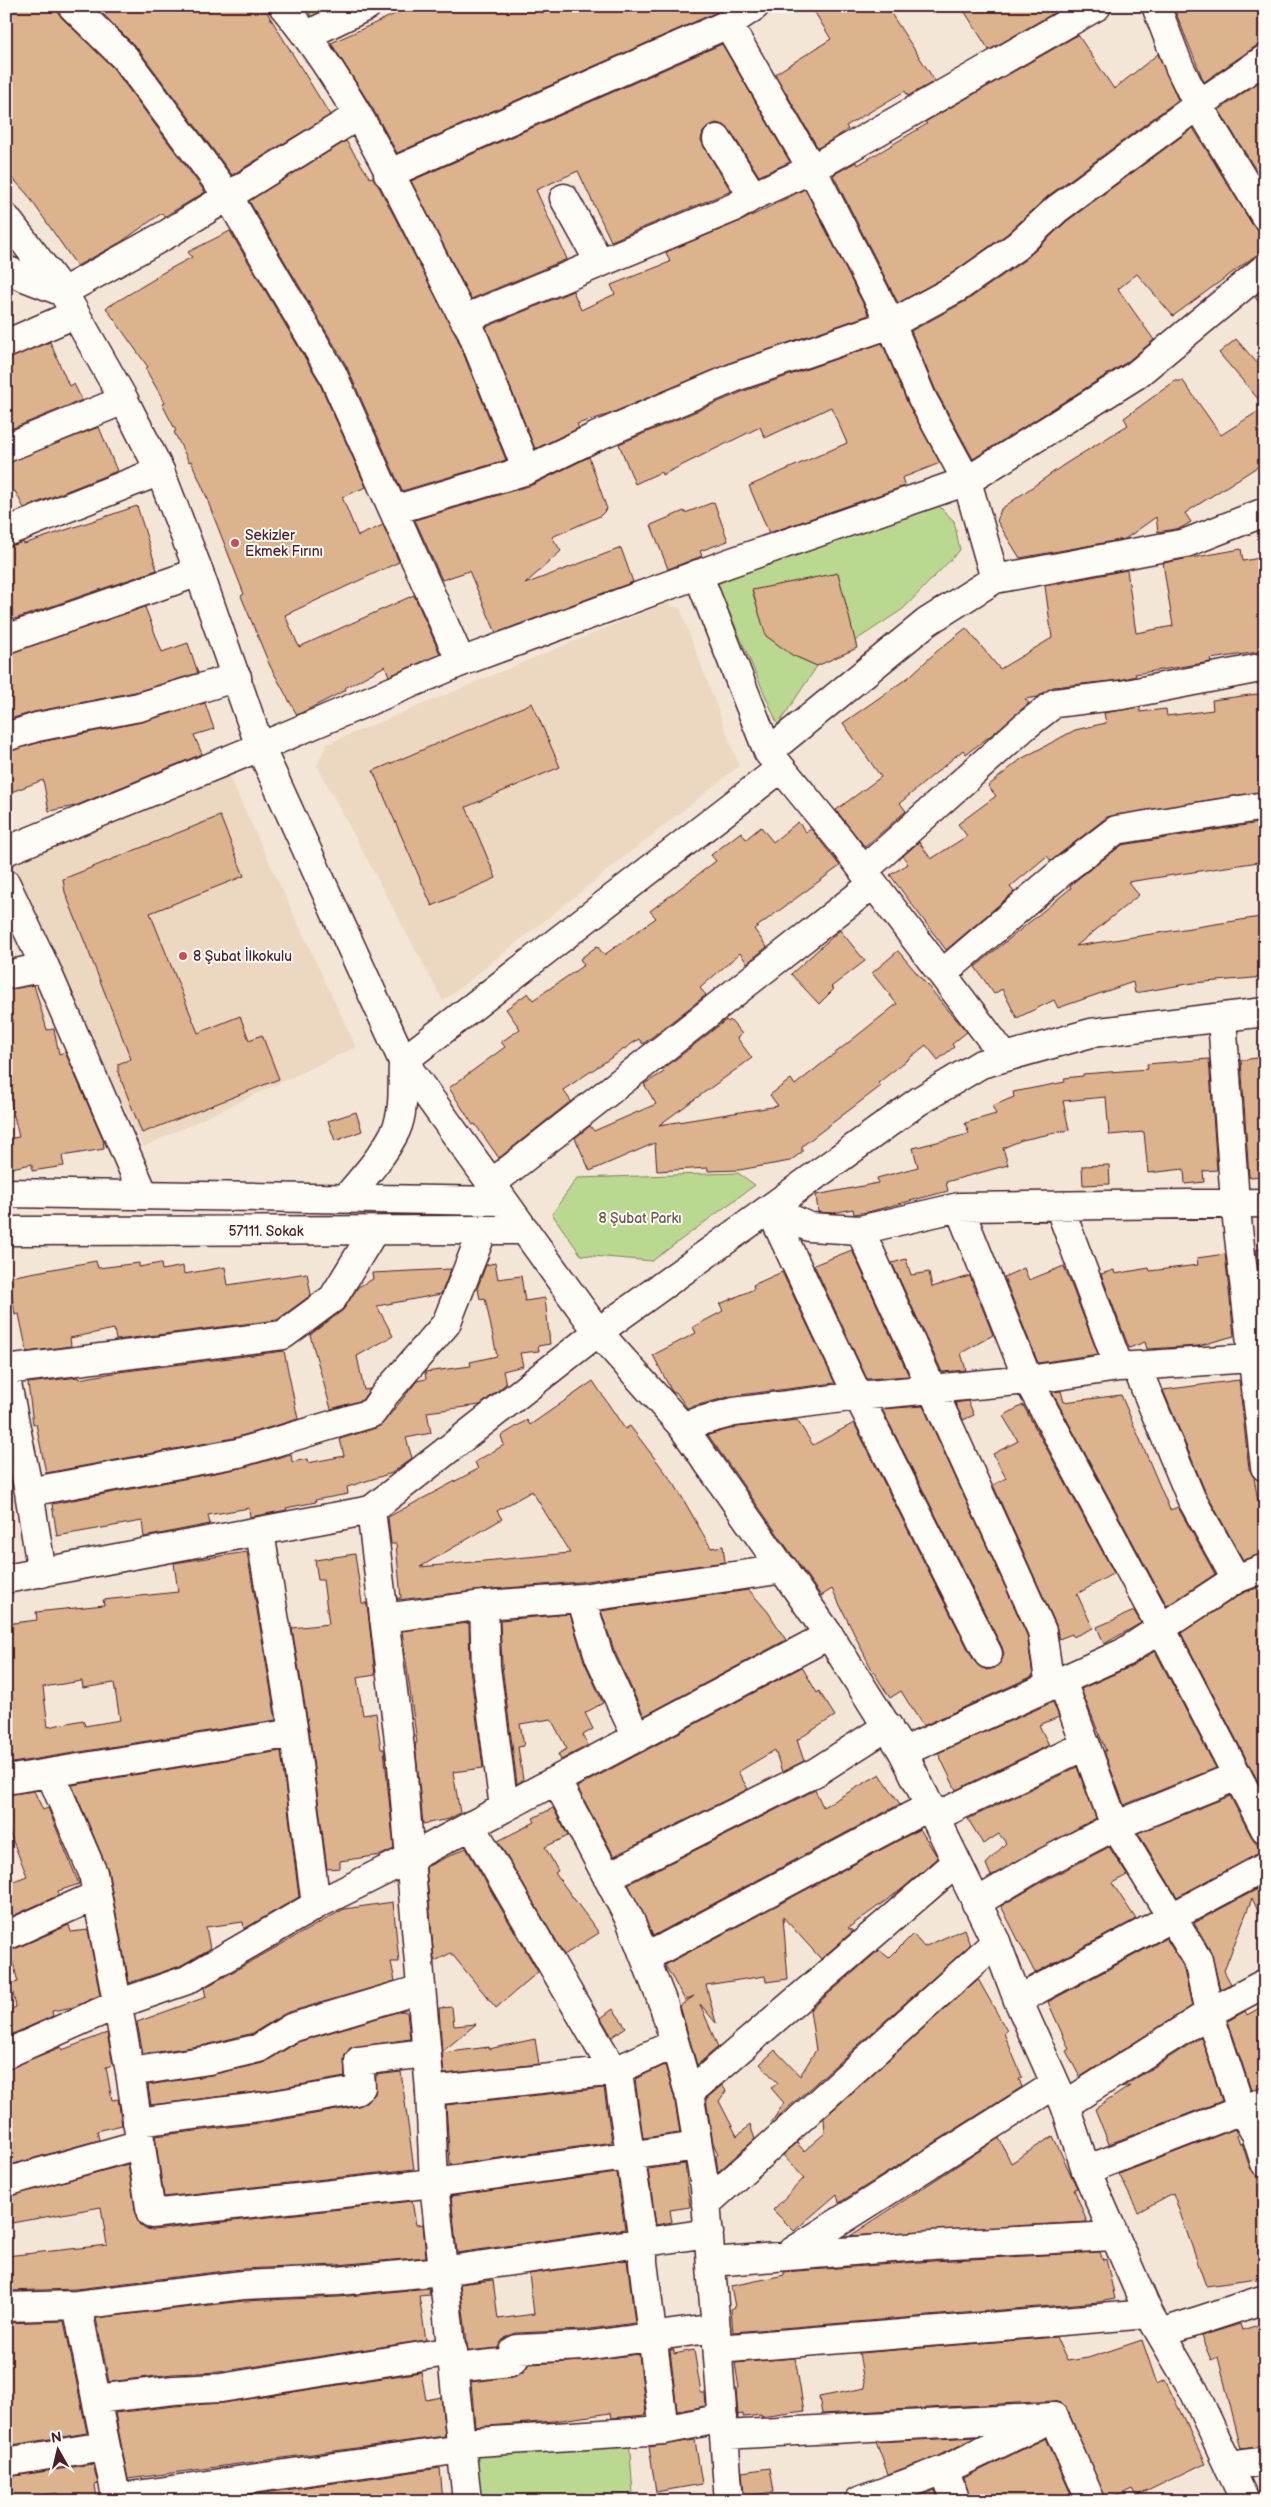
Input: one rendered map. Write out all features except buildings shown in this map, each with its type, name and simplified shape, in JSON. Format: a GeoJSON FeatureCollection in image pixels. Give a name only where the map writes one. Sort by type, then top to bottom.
{"type":"FeatureCollection","features":[{"type":"Feature","properties":{"kind":"street"},"geometry":{"type":"LineString","coordinates":[[72,6],[125,58],[228,196],[332,373],[461,662]]}},
{"type":"Feature","properties":{"kind":"street"},"geometry":{"type":"LineString","coordinates":[[283,6],[307,35],[357,116],[470,328],[527,470]]}},
{"type":"Feature","properties":{"kind":"street"},"geometry":{"type":"LineString","coordinates":[[307,35],[367,6]]}},
{"type":"Feature","properties":{"kind":"street"},"geometry":{"type":"LineString","coordinates":[[388,174],[728,24],[755,6]]}},
{"type":"Feature","properties":{"kind":"street"},"geometry":{"type":"LineString","coordinates":[[464,319],[735,207],[753,196],[812,169],[1096,6]]}},
{"type":"Feature","properties":{"kind":"street"},"geometry":{"type":"LineString","coordinates":[[1156,6],[1179,66],[1198,105],[1265,216]]}},
{"type":"Feature","properties":{"kind":"street"},"geometry":{"type":"LineString","coordinates":[[728,24],[812,169],[891,324],[922,398],[966,481],[995,579]]}},
{"type":"Feature","properties":{"kind":"street"},"geometry":{"type":"LineString","coordinates":[[394,510],[527,470],[595,437],[738,376],[891,324],[957,288],[1017,246],[1057,209],[1198,105],[1265,59]]}},
{"type":"Feature","properties":{"kind":"street"},"geometry":{"type":"LineString","coordinates":[[6,344],[69,303],[169,233],[357,116]]}},
{"type":"Feature","properties":{"kind":"street"},"geometry":{"type":"LineString","coordinates":[[717,139],[753,196]]}},
{"type":"Feature","properties":{"kind":"street"},"geometry":{"type":"LineString","coordinates":[[564,198],[600,263]]}},
{"type":"Feature","properties":{"kind":"street"},"geometry":{"type":"LineString","coordinates":[[6,218],[69,303],[124,400],[160,471],[199,572],[260,747],[403,1061],[598,1332],[682,1426],[829,1635],[903,1752],[996,1942],[1018,2000],[1060,2095],[1086,2170],[1114,2236],[1155,2323],[1194,2391],[1245,2501]]}},
{"type":"Feature","properties":{"kind":"street"},"geometry":{"type":"LineString","coordinates":[[6,851],[461,662],[698,574],[966,481],[1136,375],[1265,268]]}},
{"type":"Feature","properties":{"kind":"street"},"geometry":{"type":"LineString","coordinates":[[6,270],[69,303]]}},
{"type":"Feature","properties":{"kind":"street"},"geometry":{"type":"LineString","coordinates":[[6,448],[124,400]]}},
{"type":"Feature","properties":{"kind":"street"},"geometry":{"type":"LineString","coordinates":[[6,532],[160,471]]}},
{"type":"Feature","properties":{"kind":"street"},"geometry":{"type":"LineString","coordinates":[[346,1198],[375,1163],[397,1128],[402,1100],[403,1061],[775,760],[927,622],[995,579],[1186,543],[1265,512]]}},
{"type":"Feature","properties":{"kind":"street"},"geometry":{"type":"LineString","coordinates":[[6,640],[199,572]]}},
{"type":"Feature","properties":{"kind":"street"},"geometry":{"type":"LineString","coordinates":[[698,574],[775,760],[868,878],[1004,1057]]}},
{"type":"Feature","properties":{"kind":"street"},"geometry":{"type":"LineString","coordinates":[[6,1193],[346,1198],[497,1192],[868,878],[1024,727],[1055,703],[1122,695],[1265,667]]}},
{"type":"Feature","properties":{"kind":"street"},"geometry":{"type":"LineString","coordinates":[[6,737],[37,727],[138,707],[237,677]]}},
{"type":"Feature","properties":{"kind":"street"},"geometry":{"type":"LineString","coordinates":[[942,974],[1066,869],[1116,830],[1265,806]]}},
{"type":"Feature","properties":{"kind":"street"},"geometry":{"type":"LineString","coordinates":[[6,884],[45,967],[144,1195]]}},
{"type":"Feature","properties":{"kind":"street"},"geometry":{"type":"LineString","coordinates":[[6,975],[45,967]]}},
{"type":"Feature","properties":{"kind":"street"},"geometry":{"type":"LineString","coordinates":[[6,1579],[260,1533],[371,1510],[598,1332],[919,1101],[981,1064],[1091,1033],[1222,1019],[1265,1012]]}},
{"type":"Feature","properties":{"kind":"street"},"geometry":{"type":"LineString","coordinates":[[1222,1019],[1235,1202],[1259,1358],[1265,1467]]}},
{"type":"Feature","properties":{"kind":"street"},"geometry":{"type":"LineString","coordinates":[[770,1209],[809,1227],[860,1230],[960,1207],[1265,1203]]}},
{"type":"Feature","properties":{"kind":"street"},"geometry":{"type":"LineString","coordinates":[[1059,1206],[1127,1367],[1191,1498],[1236,1579]]}},
{"type":"Feature","properties":{"kind":"street"},"geometry":{"type":"LineString","coordinates":[[960,1207],[1028,1380],[1265,1829]]}},
{"type":"Feature","properties":{"kind":"street"},"geometry":{"type":"LineString","coordinates":[[770,1209],[858,1396],[988,1654]]}},
{"type":"Feature","properties":{"kind":"street"},"geometry":{"type":"LineString","coordinates":[[29,1492],[238,1452],[372,1414],[385,1394],[446,1324],[483,1230]]}},
{"type":"Feature","properties":{"kind":"street","name":"57111. Sokak"},"geometry":{"type":"LineString","coordinates":[[6,1231],[525,1230]]}},
{"type":"Feature","properties":{"kind":"street"},"geometry":{"type":"LineString","coordinates":[[860,1230],[1042,1631],[1056,1684],[1086,1745],[1116,1826],[1198,1960],[1210,2013],[1253,2105],[1256,2134],[1265,2163]]}},
{"type":"Feature","properties":{"kind":"street"},"geometry":{"type":"LineString","coordinates":[[6,1370],[283,1335],[333,1298],[374,1231]]}},
{"type":"Feature","properties":{"kind":"street"},"geometry":{"type":"LineString","coordinates":[[682,1426],[734,1412],[858,1396],[1028,1380],[1127,1367],[1259,1358]]}},
{"type":"Feature","properties":{"kind":"street"},"geometry":{"type":"LineString","coordinates":[[6,1379],[29,1492],[42,1573]]}},
{"type":"Feature","properties":{"kind":"street"},"geometry":{"type":"LineString","coordinates":[[371,1510],[402,1765],[430,2090],[434,2183],[442,2271],[454,2360],[467,2501]]}},
{"type":"Feature","properties":{"kind":"street"},"geometry":{"type":"LineString","coordinates":[[260,1533],[294,1733],[316,1905]]}},
{"type":"Feature","properties":{"kind":"street"},"geometry":{"type":"LineString","coordinates":[[903,1752],[1123,1653],[1236,1579],[1265,1568]]}},
{"type":"Feature","properties":{"kind":"street"},"geometry":{"type":"LineString","coordinates":[[384,1618],[484,1606],[581,1598],[784,1569]]}},
{"type":"Feature","properties":{"kind":"street"},"geometry":{"type":"LineString","coordinates":[[581,1598],[599,1656],[637,1738]]}},
{"type":"Feature","properties":{"kind":"street"},"geometry":{"type":"LineString","coordinates":[[484,1606],[486,1667],[504,1808]]}},
{"type":"Feature","properties":{"kind":"street"},"geometry":{"type":"LineString","coordinates":[[6,2054],[118,2004],[187,1980],[316,1905],[410,1858],[829,1635]]}},
{"type":"Feature","properties":{"kind":"street"},"geometry":{"type":"LineString","coordinates":[[608,1877],[816,1772],[888,1726]]}},
{"type":"Feature","properties":{"kind":"street"},"geometry":{"type":"LineString","coordinates":[[6,1780],[294,1733]]}},
{"type":"Feature","properties":{"kind":"street"},"geometry":{"type":"LineString","coordinates":[[645,1958],[933,1811],[1086,1745]]}},
{"type":"Feature","properties":{"kind":"street"},"geometry":{"type":"LineString","coordinates":[[50,1773],[93,1873],[130,2072],[151,2214],[434,2183],[630,2154],[698,2146]]}},
{"type":"Feature","properties":{"kind":"street"},"geometry":{"type":"LineString","coordinates":[[976,1902],[1036,1867],[1116,1826],[1237,1776]]}},
{"type":"Feature","properties":{"kind":"street"},"geometry":{"type":"LineString","coordinates":[[556,1780],[630,1920],[664,2006],[688,2092],[698,2146],[709,2233],[724,2427],[722,2500]]}},
{"type":"Feature","properties":{"kind":"street"},"geometry":{"type":"LineString","coordinates":[[471,1825],[615,2070],[619,2080],[643,2241],[643,2262],[651,2311],[652,2337],[664,2430]]}},
{"type":"Feature","properties":{"kind":"street"},"geometry":{"type":"LineString","coordinates":[[688,2092],[956,1863]]}},
{"type":"Feature","properties":{"kind":"street"},"geometry":{"type":"LineString","coordinates":[[1018,2000],[1265,1867]]}},
{"type":"Feature","properties":{"kind":"street"},"geometry":{"type":"LineString","coordinates":[[6,1936],[97,1896]]}},
{"type":"Feature","properties":{"kind":"street"},"geometry":{"type":"LineString","coordinates":[[706,2204],[996,1942]]}},
{"type":"Feature","properties":{"kind":"street"},"geometry":{"type":"LineString","coordinates":[[787,2255],[1060,2095],[1265,1983]]}},
{"type":"Feature","properties":{"kind":"street"},"geometry":{"type":"LineString","coordinates":[[130,2072],[209,2060],[259,2048],[291,2028],[421,1989]]}},
{"type":"Feature","properties":{"kind":"street"},"geometry":{"type":"LineString","coordinates":[[430,2090],[615,2070],[674,2044]]}},
{"type":"Feature","properties":{"kind":"street"},"geometry":{"type":"LineString","coordinates":[[6,2182],[139,2133],[267,2106],[356,2091],[361,2087],[359,2061],[426,2052]]}},
{"type":"Feature","properties":{"kind":"street"},"geometry":{"type":"LineString","coordinates":[[1086,2170],[1253,2105]]}},
{"type":"Feature","properties":{"kind":"street"},"geometry":{"type":"LineString","coordinates":[[6,2307],[77,2305],[244,2285],[338,2281],[442,2271],[709,2233]]}},
{"type":"Feature","properties":{"kind":"street"},"geometry":{"type":"LineString","coordinates":[[711,2262],[787,2255],[1114,2236]]}},
{"type":"Feature","properties":{"kind":"street"},"geometry":{"type":"LineString","coordinates":[[96,2399],[174,2390],[221,2388],[454,2360],[510,2362],[514,2359],[513,2351],[517,2349],[584,2346],[652,2337],[717,2339],[1155,2323],[1265,2298]]}},
{"type":"Feature","properties":{"kind":"street"},"geometry":{"type":"LineString","coordinates":[[77,2305],[104,2446],[117,2499],[462,2446],[724,2427],[1054,2418]]}},
{"type":"Feature","properties":{"kind":"street"},"geometry":{"type":"LineString","coordinates":[[859,2501],[944,2470],[1054,2418]]}},
{"type":"Feature","properties":{"kind":"street"},"geometry":{"type":"LineString","coordinates":[[1054,2418],[1091,2501]]}},
{"type":"Feature","properties":{"kind":"street"},"geometry":{"type":"LineString","coordinates":[[6,2462],[104,2446]]}},
{"type":"Feature","properties":{"kind":"street"},"geometry":{"type":"LineString","coordinates":[[1230,2466],[1265,2462]]}},
{"type":"Feature","properties":{"kind":"street"},"geometry":{"type":"LineString","coordinates":[[1230,2466],[1250,2501]]}},
{"type":"Feature","properties":{"kind":"street"},"geometry":{"type":"LineString","coordinates":[[944,2470],[956,2501]]}},
{"type":"Feature","properties":{"kind":"shaded area"},"geometry":{"type":"Polygon","coordinates":[[[666,603],[680,609],[739,766],[443,1001],[317,766],[327,744],[666,603]]]}},
{"type":"Feature","properties":{"kind":"shaded area","name":"8 Şubat İlkokulu"},"geometry":{"type":"Polygon","coordinates":[[[227,772],[356,1047],[143,1147],[11,865],[227,772]]]}},
{"type":"Feature","properties":{"kind":"green space"},"geometry":{"type":"Polygon","coordinates":[[[305,6],[342,6],[315,21],[305,6]]]}},
{"type":"Feature","properties":{"kind":"green space"},"geometry":{"type":"Polygon","coordinates":[[[930,497],[954,521],[960,550],[903,609],[817,666],[778,725],[717,584],[930,497]]]}},
{"type":"Feature","properties":{"kind":"green space","name":"8 Şubat Parkı"},"geometry":{"type":"Polygon","coordinates":[[[738,1173],[755,1185],[652,1261],[581,1255],[552,1214],[577,1178],[738,1173]]]}},
{"type":"Feature","properties":{"kind":"green space"},"geometry":{"type":"Polygon","coordinates":[[[629,2439],[633,2494],[537,2501],[477,2501],[474,2449],[629,2439]]]}},
{"type":"Feature","properties":{"kind":"place","name":"Sekizler Ekmek Fırını"},"geometry":{"type":"Point","coordinates":[235,543]}},
{"type":"Feature","properties":{"kind":"place","name":"8 Şubat İlkokulu"},"geometry":{"type":"Point","coordinates":[183,956]}}]}
